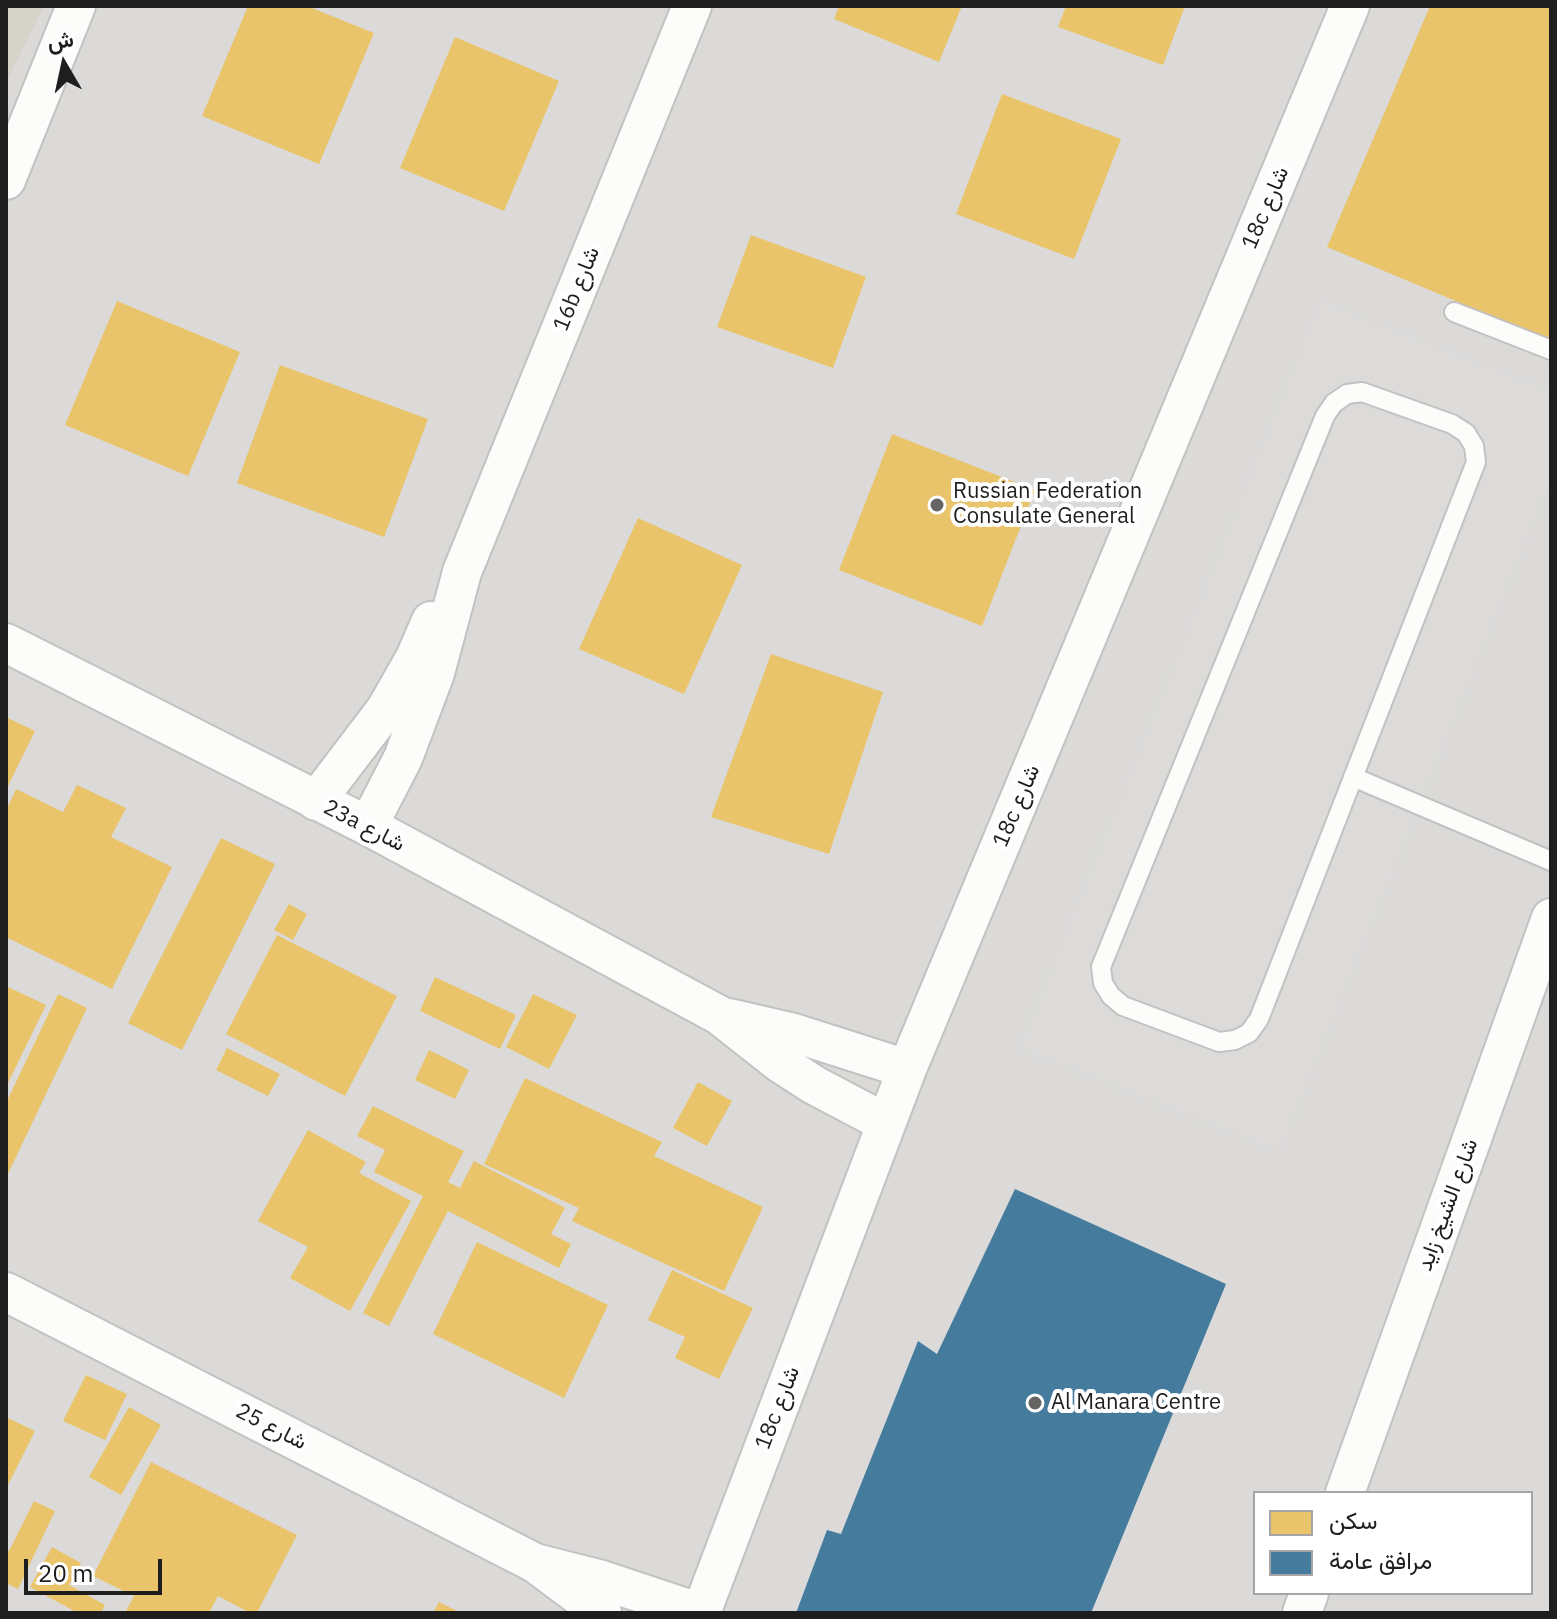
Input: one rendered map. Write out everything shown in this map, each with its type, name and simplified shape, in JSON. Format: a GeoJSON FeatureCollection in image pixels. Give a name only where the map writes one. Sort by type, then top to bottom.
{"type":"FeatureCollection","features":[{"type":"Feature","properties":{"kind":"street"},"geometry":{"type":"LineString","coordinates":[[6,180],[76,6]]}},
{"type":"Feature","properties":{"kind":"street","name":"16b شارع"},"geometry":{"type":"LineString","coordinates":[[368,826],[403,758],[451,623],[462,572],[692,6]]}},
{"type":"Feature","properties":{"kind":"street","name":"18c شارع"},"geometry":{"type":"LineString","coordinates":[[701,1613],[907,1069],[1350,6]]}},
{"type":"Feature","properties":{"kind":"street","name":"16b شارع"},"geometry":{"type":"LineString","coordinates":[[316,801],[386,709],[415,658],[433,615],[462,572]]}},
{"type":"Feature","properties":{"kind":"street","name":"23a شارع"},"geometry":{"type":"LineString","coordinates":[[6,643],[368,826],[719,1015],[769,1055],[814,1085],[886,1123]]}},
{"type":"Feature","properties":{"kind":"street","name":"شارع الشيخ زايد"},"geometry":{"type":"LineString","coordinates":[[1346,1491],[1551,918]]}},
{"type":"Feature","properties":{"kind":"street","name":"23a شارع"},"geometry":{"type":"LineString","coordinates":[[719,1015],[794,1033],[907,1069]]}},
{"type":"Feature","properties":{"kind":"street","name":"شارع 25"},"geometry":{"type":"LineString","coordinates":[[6,1292],[535,1563],[602,1613]]}},
{"type":"Feature","properties":{"kind":"street","name":"شارع 25"},"geometry":{"type":"LineString","coordinates":[[535,1563],[602,1580],[701,1613]]}},
{"type":"Feature","properties":{"kind":"lane"},"geometry":{"type":"LineString","coordinates":[[1454,312],[1551,350]]}},
{"type":"Feature","properties":{"kind":"lane"},"geometry":{"type":"LineString","coordinates":[[1362,392],[1452,424],[1466,433],[1474,446],[1476,462],[1353,777],[1259,1019],[1249,1033],[1235,1040],[1219,1042],[1123,1006],[1111,996],[1103,983],[1101,967],[1106,952],[1325,416],[1334,403],[1347,394],[1362,392]]}},
{"type":"Feature","properties":{"kind":"lane"},"geometry":{"type":"LineString","coordinates":[[1353,777],[1551,861]]}},
{"type":"Feature","properties":{"kind":"shaded area"},"geometry":{"type":"Polygon","coordinates":[[[6,6],[1551,6],[1551,1613],[6,1613],[6,6]]]}},
{"type":"Feature","properties":{"kind":"shaded area"},"geometry":{"type":"Polygon","coordinates":[[[6,6],[44,6],[6,82],[6,6]]]}},
{"type":"Feature","properties":{"kind":"shaded area"},"geometry":{"type":"Polygon","coordinates":[[[1319,299],[1551,391],[1551,483],[1281,1153],[1018,1049],[1319,299]]]}},
{"type":"Feature","properties":{"kind":"building: سكن"},"geometry":{"type":"Polygon","coordinates":[[[248,6],[307,6],[374,33],[319,164],[202,116],[248,6]]]}},
{"type":"Feature","properties":{"kind":"building: سكن"},"geometry":{"type":"Polygon","coordinates":[[[839,6],[962,6],[939,62],[834,19],[839,6]]]}},
{"type":"Feature","properties":{"kind":"building: سكن"},"geometry":{"type":"Polygon","coordinates":[[[1066,6],[1185,6],[1163,65],[1058,27],[1066,6]]]}},
{"type":"Feature","properties":{"kind":"building: سكن"},"geometry":{"type":"Polygon","coordinates":[[[1430,6],[1551,6],[1551,341],[1327,247],[1430,6]]]}},
{"type":"Feature","properties":{"kind":"building: سكن"},"geometry":{"type":"Polygon","coordinates":[[[455,37],[559,81],[504,211],[400,168],[455,37]]]}},
{"type":"Feature","properties":{"kind":"building: سكن"},"geometry":{"type":"Polygon","coordinates":[[[1002,94],[1121,139],[1074,259],[956,214],[1002,94]]]}},
{"type":"Feature","properties":{"kind":"building: سكن"},"geometry":{"type":"Polygon","coordinates":[[[751,235],[866,277],[833,368],[717,327],[751,235]]]}},
{"type":"Feature","properties":{"kind":"building: سكن"},"geometry":{"type":"Polygon","coordinates":[[[117,301],[240,352],[188,476],[65,425],[117,301]]]}},
{"type":"Feature","properties":{"kind":"building: سكن"},"geometry":{"type":"Polygon","coordinates":[[[280,365],[428,419],[384,537],[237,483],[280,365]]]}},
{"type":"Feature","properties":{"kind":"building: سكن"},"geometry":{"type":"Polygon","coordinates":[[[892,434],[1035,490],[982,626],[839,570],[892,434]]]}},
{"type":"Feature","properties":{"kind":"building: سكن"},"geometry":{"type":"Polygon","coordinates":[[[638,518],[742,565],[684,694],[579,649],[638,518]]]}},
{"type":"Feature","properties":{"kind":"building: سكن"},"geometry":{"type":"Polygon","coordinates":[[[771,654],[883,692],[829,854],[711,817],[771,654]]]}},
{"type":"Feature","properties":{"kind":"building: سكن"},"geometry":{"type":"Polygon","coordinates":[[[6,717],[35,731],[6,790],[6,717]]]}},
{"type":"Feature","properties":{"kind":"building: سكن"},"geometry":{"type":"Polygon","coordinates":[[[77,785],[126,808],[111,837],[172,867],[112,989],[6,937],[6,811],[16,789],[63,812],[77,785]]]}},
{"type":"Feature","properties":{"kind":"building: سكن"},"geometry":{"type":"Polygon","coordinates":[[[221,838],[275,864],[182,1050],[128,1023],[221,838]]]}},
{"type":"Feature","properties":{"kind":"building: سكن"},"geometry":{"type":"Polygon","coordinates":[[[289,904],[307,914],[293,940],[274,930],[289,904]]]}},
{"type":"Feature","properties":{"kind":"building: سكن"},"geometry":{"type":"Polygon","coordinates":[[[277,935],[397,996],[345,1096],[226,1034],[277,935]]]}},
{"type":"Feature","properties":{"kind":"building: سكن"},"geometry":{"type":"Polygon","coordinates":[[[435,977],[516,1015],[500,1049],[420,1011],[435,977]]]}},
{"type":"Feature","properties":{"kind":"building: سكن"},"geometry":{"type":"Polygon","coordinates":[[[6,986],[46,1005],[6,1087],[6,986]]]}},
{"type":"Feature","properties":{"kind":"building: سكن"},"geometry":{"type":"Polygon","coordinates":[[[58,994],[87,1008],[6,1178],[6,1103],[58,994]]]}},
{"type":"Feature","properties":{"kind":"building: سكن"},"geometry":{"type":"Polygon","coordinates":[[[533,994],[577,1015],[549,1069],[506,1047],[533,994]]]}},
{"type":"Feature","properties":{"kind":"building: سكن"},"geometry":{"type":"Polygon","coordinates":[[[227,1048],[280,1074],[268,1096],[216,1070],[227,1048]]]}},
{"type":"Feature","properties":{"kind":"building: سكن"},"geometry":{"type":"Polygon","coordinates":[[[429,1050],[469,1070],[455,1099],[415,1080],[429,1050]]]}},
{"type":"Feature","properties":{"kind":"building: سكن"},"geometry":{"type":"Polygon","coordinates":[[[525,1078],[662,1142],[654,1156],[763,1207],[724,1291],[572,1221],[579,1208],[484,1164],[525,1078]]]}},
{"type":"Feature","properties":{"kind":"building: سكن"},"geometry":{"type":"Polygon","coordinates":[[[698,1082],[732,1101],[707,1146],[673,1128],[698,1082]]]}},
{"type":"Feature","properties":{"kind":"building: سكن"},"geometry":{"type":"Polygon","coordinates":[[[373,1106],[464,1151],[448,1182],[460,1188],[474,1161],[565,1208],[551,1234],[571,1244],[559,1268],[448,1211],[389,1326],[363,1313],[423,1196],[374,1172],[385,1150],[357,1136],[373,1106]]]}},
{"type":"Feature","properties":{"kind":"building: سكن"},"geometry":{"type":"Polygon","coordinates":[[[308,1130],[366,1162],[359,1173],[411,1201],[350,1311],[290,1278],[308,1247],[258,1221],[308,1130]]]}},
{"type":"Feature","properties":{"kind":"building: سكن"},"geometry":{"type":"Polygon","coordinates":[[[477,1242],[608,1305],[564,1398],[433,1334],[477,1242]]]}},
{"type":"Feature","properties":{"kind":"building: سكن"},"geometry":{"type":"Polygon","coordinates":[[[672,1270],[753,1308],[719,1379],[675,1358],[685,1337],[648,1320],[672,1270]]]}},
{"type":"Feature","properties":{"kind":"building: سكن"},"geometry":{"type":"Polygon","coordinates":[[[86,1375],[127,1394],[105,1440],[63,1421],[86,1375]]]}},
{"type":"Feature","properties":{"kind":"building: سكن"},"geometry":{"type":"Polygon","coordinates":[[[129,1407],[161,1425],[121,1495],[89,1477],[129,1407]]]}},
{"type":"Feature","properties":{"kind":"building: سكن"},"geometry":{"type":"Polygon","coordinates":[[[6,1417],[35,1431],[6,1489],[6,1417]]]}},
{"type":"Feature","properties":{"kind":"building: سكن"},"geometry":{"type":"Polygon","coordinates":[[[151,1462],[297,1535],[257,1613],[250,1613],[218,1596],[209,1613],[125,1613],[134,1596],[93,1576],[151,1462]]]}},
{"type":"Feature","properties":{"kind":"building: سكن"},"geometry":{"type":"Polygon","coordinates":[[[34,1501],[55,1511],[18,1589],[6,1583],[6,1550],[9,1551],[34,1501]]]}},
{"type":"Feature","properties":{"kind":"building: سكن"},"geometry":{"type":"Polygon","coordinates":[[[52,1547],[81,1563],[69,1585],[105,1605],[101,1613],[78,1613],[30,1587],[52,1547]]]}},
{"type":"Feature","properties":{"kind":"building: سكن"},"geometry":{"type":"Polygon","coordinates":[[[439,1602],[461,1613],[433,1613],[439,1602]]]}},
{"type":"Feature","properties":{"kind":"building: مرافق عامة","name":"Al Manara Centre"},"geometry":{"type":"Polygon","coordinates":[[[1015,1189],[1226,1284],[1091,1613],[796,1613],[827,1530],[841,1534],[918,1341],[937,1354],[1015,1189]]]}},
{"type":"Feature","properties":{"kind":"place","name":"Russian Federation Consulate General"},"geometry":{"type":"Point","coordinates":[937,505]}},
{"type":"Feature","properties":{"kind":"place","name":"Al Manara Centre"},"geometry":{"type":"Point","coordinates":[1035,1403]}}]}
